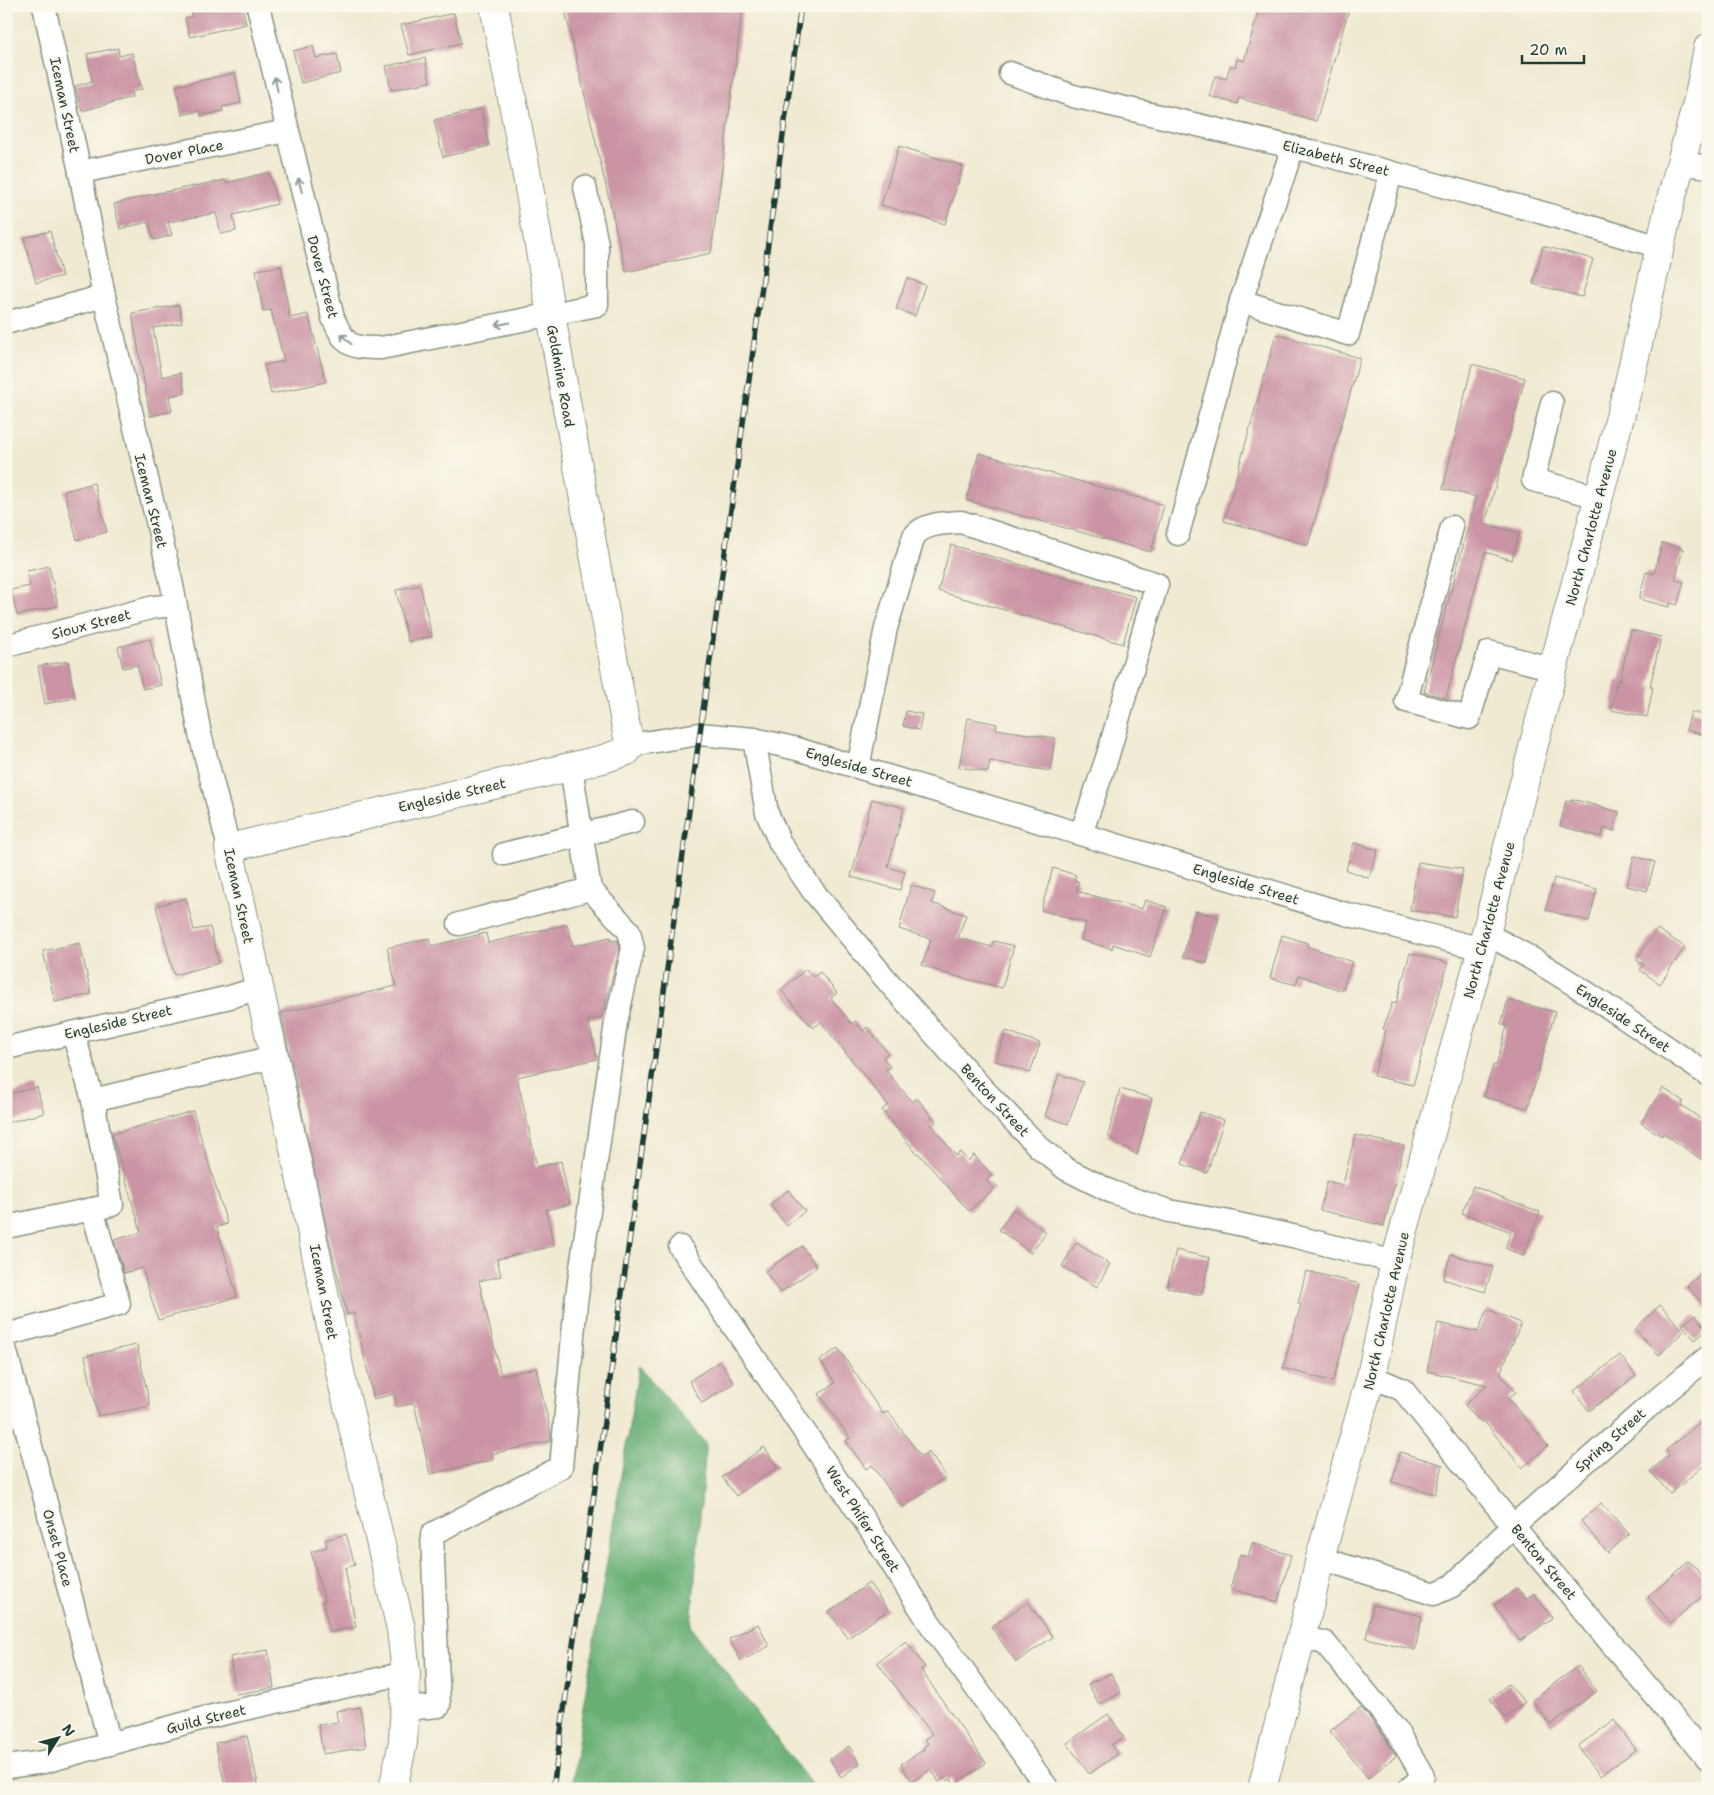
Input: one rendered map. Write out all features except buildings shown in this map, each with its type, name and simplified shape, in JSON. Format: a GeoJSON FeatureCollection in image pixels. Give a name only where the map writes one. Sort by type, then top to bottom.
{"type":"FeatureCollection","features":[{"type":"Feature","properties":{"kind":"main road","name":"Goldmine Road"},"geometry":{"type":"LineString","coordinates":[[494,6],[526,170],[627,733],[632,745]]}},
{"type":"Feature","properties":{"kind":"main road","name":"North Charlotte Avenue"},"geometry":{"type":"LineString","coordinates":[[1262,1789],[1320,1558],[1371,1376],[1396,1262],[1484,941],[1553,669],[1628,387],[1660,247],[1699,96],[1708,48]]}},
{"type":"Feature","properties":{"kind":"main road","name":"Engleside Street"},"geometry":{"type":"LineString","coordinates":[[229,848],[603,759],[627,751],[632,745]]}},
{"type":"Feature","properties":{"kind":"main road","name":"Iceman Street"},"geometry":{"type":"LineString","coordinates":[[229,848],[342,1382],[401,1629],[406,1673],[403,1742],[393,1789]]}},
{"type":"Feature","properties":{"kind":"street","name":"Iceman Street"},"geometry":{"type":"LineString","coordinates":[[44,6],[80,172],[104,296],[175,605],[200,734],[229,848]]}},
{"type":"Feature","properties":{"kind":"street","name":"Dover Street"},"geometry":{"type":"LineString","coordinates":[[258,6],[333,318],[340,335],[357,348],[381,348],[551,314]]}},
{"type":"Feature","properties":{"kind":"street","name":"Elizabeth Street"},"geometry":{"type":"LineString","coordinates":[[1010,74],[1073,96],[1293,147],[1391,172],[1660,247]]}},
{"type":"Feature","properties":{"kind":"street","name":"Dover Place"},"geometry":{"type":"LineString","coordinates":[[80,172],[287,131]]}},
{"type":"Feature","properties":{"kind":"street"},"geometry":{"type":"LineString","coordinates":[[1178,534],[1241,302],[1293,147]]}},
{"type":"Feature","properties":{"kind":"street"},"geometry":{"type":"LineString","coordinates":[[1681,163],[1708,167]]}},
{"type":"Feature","properties":{"kind":"street"},"geometry":{"type":"LineString","coordinates":[[1241,302],[1348,334],[1391,172]]}},
{"type":"Feature","properties":{"kind":"street"},"geometry":{"type":"LineString","coordinates":[[551,314],[597,305],[597,244],[585,187]]}},
{"type":"Feature","properties":{"kind":"street"},"geometry":{"type":"LineString","coordinates":[[6,323],[104,296]]}},
{"type":"Feature","properties":{"kind":"street"},"geometry":{"type":"LineString","coordinates":[[1552,403],[1533,480],[1599,497]]}},
{"type":"Feature","properties":{"kind":"street"},"geometry":{"type":"LineString","coordinates":[[858,767],[886,628],[914,536],[920,530],[930,526],[961,522],[1157,584],[1132,677],[1081,834]]}},
{"type":"Feature","properties":{"kind":"street"},"geometry":{"type":"LineString","coordinates":[[1452,527],[1406,701],[1469,718],[1489,652],[1553,669]]}},
{"type":"Feature","properties":{"kind":"street","name":"Sioux Street"},"geometry":{"type":"LineString","coordinates":[[6,646],[154,607],[175,605]]}},
{"type":"Feature","properties":{"kind":"street","name":"Engleside Street"},"geometry":{"type":"LineString","coordinates":[[632,745],[699,734],[754,739],[797,749],[858,767],[1346,914],[1484,941],[1519,950],[1708,1075]]}},
{"type":"Feature","properties":{"kind":"street","name":"Benton Street"},"geometry":{"type":"LineString","coordinates":[[754,739],[767,813],[780,843],[814,891],[884,977],[981,1087],[1039,1147],[1059,1164],[1112,1192],[1169,1211],[1270,1231],[1396,1262]]}},
{"type":"Feature","properties":{"kind":"street"},"geometry":{"type":"LineString","coordinates":[[404,1709],[439,1706],[432,1534],[562,1467],[576,1303],[616,1022],[633,948],[629,931],[590,889],[571,767]]}},
{"type":"Feature","properties":{"kind":"street"},"geometry":{"type":"LineString","coordinates":[[504,854],[633,822]]}},
{"type":"Feature","properties":{"kind":"street"},"geometry":{"type":"LineString","coordinates":[[459,924],[590,889]]}},
{"type":"Feature","properties":{"kind":"street","name":"Engleside Street"},"geometry":{"type":"LineString","coordinates":[[6,1048],[230,997],[259,988]]}},
{"type":"Feature","properties":{"kind":"street"},"geometry":{"type":"LineString","coordinates":[[6,1227],[112,1205],[93,1100],[73,1033]]}},
{"type":"Feature","properties":{"kind":"street"},"geometry":{"type":"LineString","coordinates":[[93,1100],[274,1057]]}},
{"type":"Feature","properties":{"kind":"street"},"geometry":{"type":"LineString","coordinates":[[6,1335],[119,1304],[92,1209]]}},
{"type":"Feature","properties":{"kind":"street","name":"West Phifer Street"},"geometry":{"type":"LineString","coordinates":[[680,1247],[867,1524],[929,1622],[1048,1789]]}},
{"type":"Feature","properties":{"kind":"street","name":"Onset Place"},"geometry":{"type":"LineString","coordinates":[[6,1352],[110,1744]]}},
{"type":"Feature","properties":{"kind":"street","name":"Spring Street"},"geometry":{"type":"LineString","coordinates":[[1320,1558],[1434,1594],[1452,1586],[1513,1526],[1708,1357]]}},
{"type":"Feature","properties":{"kind":"street","name":"Benton Street"},"geometry":{"type":"LineString","coordinates":[[1371,1376],[1403,1390],[1513,1526],[1708,1759]]}},
{"type":"Feature","properties":{"kind":"street"},"geometry":{"type":"LineString","coordinates":[[1301,1637],[1325,1643],[1395,1728],[1423,1776],[1409,1789]]}},
{"type":"Feature","properties":{"kind":"street","name":"Guild Street"},"geometry":{"type":"LineString","coordinates":[[6,1767],[44,1762],[204,1718],[406,1673]]}},
{"type":"Feature","properties":{"kind":"green space"},"geometry":{"type":"Polygon","coordinates":[[[639,1366],[706,1444],[691,1627],[815,1789],[572,1789],[581,1720],[639,1366]]]}},
{"type":"Feature","properties":{"kind":"railway"},"geometry":{"type":"LineString","coordinates":[[553,1789],[801,6]]}}]}
